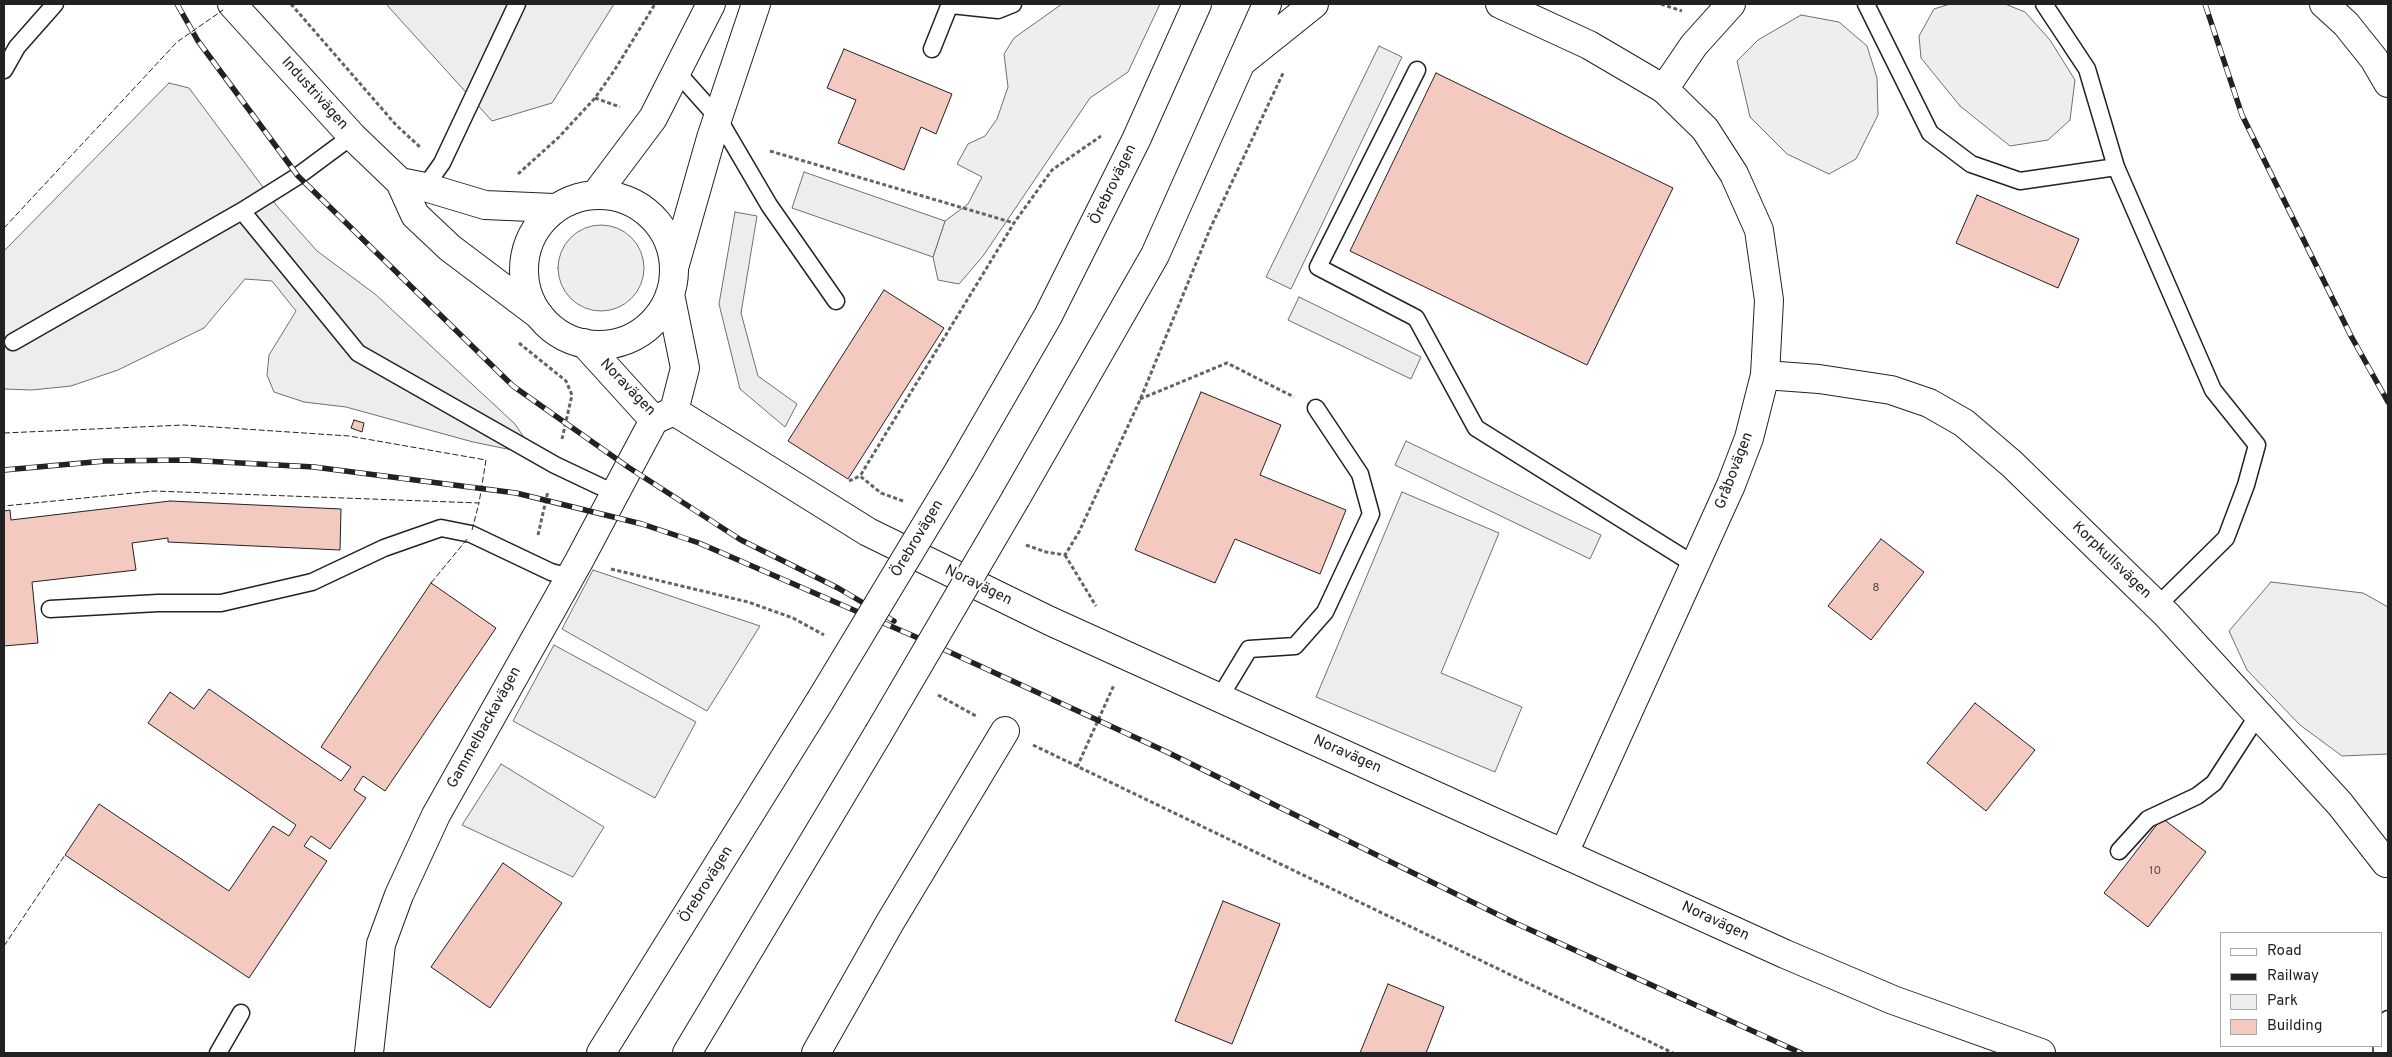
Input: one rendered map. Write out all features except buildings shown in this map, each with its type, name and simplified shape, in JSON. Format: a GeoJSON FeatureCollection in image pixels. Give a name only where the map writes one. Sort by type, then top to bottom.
{"type":"FeatureCollection","features":[{"type":"Feature","properties":{"kind":"main road","name":"Industrivägen"},"geometry":{"type":"LineString","coordinates":[[232,4],[352,136],[412,185],[485,205],[554,208]]}},
{"type":"Feature","properties":{"kind":"main road"},"geometry":{"type":"LineString","coordinates":[[596,194],[653,118],[711,4]]}},
{"type":"Feature","properties":{"kind":"main road"},"geometry":{"type":"LineString","coordinates":[[674,268],[669,241],[663,230],[645,211],[622,198],[596,194],[582,196],[554,208],[531,237],[527,250],[524,277],[527,291],[539,315],[559,334],[584,343],[610,344],[636,335],[647,328],[664,306],[670,294],[674,268],[724,129],[756,4]]}},
{"type":"Feature","properties":{"kind":"main road","name":"Örebrovägen"},"geometry":{"type":"LineString","coordinates":[[600,1053],[820,701],[961,467],[1048,316],[1136,140],[1198,4]]}},
{"type":"Feature","properties":{"kind":"main road"},"geometry":{"type":"LineString","coordinates":[[687,1053],[878,734],[1155,255],[1267,4]]}},
{"type":"Feature","properties":{"kind":"main road"},"geometry":{"type":"LineString","coordinates":[[1241,62],[1314,4]]}},
{"type":"Feature","properties":{"kind":"main road","name":"Gråbovägen"},"geometry":{"type":"LineString","coordinates":[[1500,4],[1589,45],[1664,89],[1705,129],[1734,174],[1759,230],[1769,300],[1765,375],[1749,438],[1731,485],[1564,853]]}},
{"type":"Feature","properties":{"kind":"main road"},"geometry":{"type":"LineString","coordinates":[[1664,89],[1694,45],[1731,4]]}},
{"type":"Feature","properties":{"kind":"main road"},"geometry":{"type":"LineString","coordinates":[[2324,4],[2346,24],[2374,59],[2388,82]]}},
{"type":"Feature","properties":{"kind":"main road","name":"Industrivägen"},"geometry":{"type":"LineString","coordinates":[[412,185],[415,215],[443,242],[539,315]]}},
{"type":"Feature","properties":{"kind":"main road","name":"Noravägen"},"geometry":{"type":"LineString","coordinates":[[664,415],[685,368],[670,294]]}},
{"type":"Feature","properties":{"kind":"main road","name":"Noravägen"},"geometry":{"type":"LineString","coordinates":[[584,343],[664,415],[868,532],[1127,656],[1785,954],[1884,996],[2041,1053]]}},
{"type":"Feature","properties":{"kind":"main road","name":"Korpkullsvägen"},"geometry":{"type":"LineString","coordinates":[[1765,375],[1819,379],[1892,390],[1929,403],[1964,423],[2012,464],[2157,606],[2340,804],[2388,863]]}},
{"type":"Feature","properties":{"kind":"main road","name":"Gammelbackavägen"},"geometry":{"type":"LineString","coordinates":[[369,1053],[381,944],[399,895],[436,815],[614,494],[664,415]]}},
{"type":"Feature","properties":{"kind":"main road"},"geometry":{"type":"LineString","coordinates":[[816,1053],[889,924],[1005,731]]}},
{"type":"Feature","properties":{"kind":"lane"},"geometry":{"type":"LineString","coordinates":[[4,70],[17,47],[56,4]]}},
{"type":"Feature","properties":{"kind":"lane"},"geometry":{"type":"LineString","coordinates":[[412,185],[442,162],[517,4]]}},
{"type":"Feature","properties":{"kind":"lane"},"geometry":{"type":"LineString","coordinates":[[932,49],[951,4],[998,10],[1012,4]]}},
{"type":"Feature","properties":{"kind":"lane"},"geometry":{"type":"LineString","coordinates":[[1866,4],[1930,133],[1971,164],[2020,181],[2116,167]]}},
{"type":"Feature","properties":{"kind":"lane"},"geometry":{"type":"LineString","coordinates":[[2044,4],[2087,69],[2116,167],[2213,390],[2257,445],[2246,485],[2226,538],[2157,606]]}},
{"type":"Feature","properties":{"kind":"lane"},"geometry":{"type":"LineString","coordinates":[[1417,70],[1318,267],[1416,318],[1476,428],[1695,565]]}},
{"type":"Feature","properties":{"kind":"lane"},"geometry":{"type":"LineString","coordinates":[[676,72],[724,129],[769,205],[836,301]]}},
{"type":"Feature","properties":{"kind":"lane"},"geometry":{"type":"LineString","coordinates":[[13,342],[298,176],[352,136]]}},
{"type":"Feature","properties":{"kind":"lane"},"geometry":{"type":"LineString","coordinates":[[242,210],[358,353],[555,465],[614,494]]}},
{"type":"Feature","properties":{"kind":"lane"},"geometry":{"type":"LineString","coordinates":[[1220,697],[1249,649],[1294,646],[1325,612],[1371,514],[1360,474],[1316,408]]}},
{"type":"Feature","properties":{"kind":"lane"},"geometry":{"type":"LineString","coordinates":[[50,609],[158,603],[221,603],[312,582],[384,548],[441,528],[471,534],[551,572],[574,569]]}},
{"type":"Feature","properties":{"kind":"lane"},"geometry":{"type":"LineString","coordinates":[[2118,852],[2148,819],[2198,796],[2214,783],[2258,714]]}},
{"type":"Feature","properties":{"kind":"lane"},"geometry":{"type":"LineString","coordinates":[[218,1053],[240,1013]]}},
{"type":"Feature","properties":{"kind":"lane"},"geometry":{"type":"LineString","coordinates":[[2382,1034],[2388,1018]]}},
{"type":"Feature","properties":{"kind":"path"},"geometry":{"type":"LineString","coordinates":[[291,4],[396,125],[426,152],[442,162]]}},
{"type":"Feature","properties":{"kind":"path"},"geometry":{"type":"LineString","coordinates":[[511,180],[559,137],[595,98],[614,71],[654,4]]}},
{"type":"Feature","properties":{"kind":"path"},"geometry":{"type":"LineString","coordinates":[[1046,552],[1065,555],[1075,539],[1140,400],[1210,229],[1286,68]]}},
{"type":"Feature","properties":{"kind":"path"},"geometry":{"type":"LineString","coordinates":[[724,129],[1014,223]]}},
{"type":"Feature","properties":{"kind":"path"},"geometry":{"type":"LineString","coordinates":[[898,499],[881,493],[860,476],[1014,223],[1052,170],[1101,136]]}},
{"type":"Feature","properties":{"kind":"path"},"geometry":{"type":"LineString","coordinates":[[512,338],[566,381],[572,395],[538,530],[538,543],[546,551],[574,569],[748,602],[793,618],[827,636]]}},
{"type":"Feature","properties":{"kind":"path"},"geometry":{"type":"LineString","coordinates":[[1140,400],[1227,363],[1316,408]]}},
{"type":"Feature","properties":{"kind":"path"},"geometry":{"type":"LineString","coordinates":[[1078,767],[1127,656]]}},
{"type":"Feature","properties":{"kind":"path"},"geometry":{"type":"LineString","coordinates":[[929,690],[1005,731],[1078,767],[1673,1053]]}},
{"type":"Feature","properties":{"kind":"green space"},"geometry":{"type":"Polygon","coordinates":[[[1062,4],[1160,4],[1128,72],[1090,98],[983,256],[959,284],[938,280],[933,257],[945,221],[968,204],[982,177],[957,164],[968,144],[985,136],[997,119],[1008,87],[1004,54],[1014,38],[1062,4]]]}},
{"type":"Feature","properties":{"kind":"green space"},"geometry":{"type":"Polygon","coordinates":[[[1950,4],[2005,4],[2025,12],[2050,40],[2075,80],[2070,120],[2048,140],[2010,146],[1960,106],[1921,58],[1919,36],[1934,9],[1950,4]]]}},
{"type":"Feature","properties":{"kind":"green space"},"geometry":{"type":"Polygon","coordinates":[[[1801,15],[1839,22],[1867,46],[1877,78],[1878,115],[1856,159],[1829,174],[1787,154],[1750,117],[1737,61],[1758,40],[1801,15]]]}},
{"type":"Feature","properties":{"kind":"green space"},"geometry":{"type":"Polygon","coordinates":[[[601,225],[617,228],[625,232],[637,244],[641,252],[644,268],[641,284],[637,292],[625,304],[617,308],[601,311],[585,308],[577,304],[565,292],[561,284],[558,268],[561,252],[565,244],[577,232],[585,228],[601,225]]]}},
{"type":"Feature","properties":{"kind":"green space"},"geometry":{"type":"Polygon","coordinates":[[[2271,582],[2363,593],[2388,607],[2388,754],[2342,756],[2300,725],[2247,670],[2229,631],[2271,582]]]}},
{"type":"Feature","properties":{"kind":"shaded area"},"geometry":{"type":"Polygon","coordinates":[[[386,4],[614,4],[552,103],[492,121],[386,4]]]}},
{"type":"Feature","properties":{"kind":"shaded area"},"geometry":{"type":"Polygon","coordinates":[[[1379,46],[1402,57],[1291,289],[1266,277],[1379,46]]]}},
{"type":"Feature","properties":{"kind":"shaded area"},"geometry":{"type":"Polygon","coordinates":[[[169,83],[189,88],[277,206],[317,251],[375,294],[515,424],[525,439],[517,451],[473,442],[346,407],[304,402],[274,392],[267,375],[269,355],[296,311],[272,281],[245,279],[204,328],[118,370],[71,386],[32,390],[4,389],[4,251],[169,83]]]}},
{"type":"Feature","properties":{"kind":"shaded area"},"geometry":{"type":"Polygon","coordinates":[[[804,172],[945,221],[933,257],[792,208],[804,172]]]}},
{"type":"Feature","properties":{"kind":"shaded area"},"geometry":{"type":"Polygon","coordinates":[[[735,212],[757,216],[741,313],[758,376],[797,404],[785,427],[740,389],[719,304],[735,212]]]}},
{"type":"Feature","properties":{"kind":"shaded area"},"geometry":{"type":"Polygon","coordinates":[[[1299,297],[1421,357],[1411,379],[1288,320],[1299,297]]]}},
{"type":"Feature","properties":{"kind":"shaded area"},"geometry":{"type":"Polygon","coordinates":[[[1406,441],[1601,535],[1590,559],[1395,465],[1406,441]]]}},
{"type":"Feature","properties":{"kind":"shaded area"},"geometry":{"type":"Polygon","coordinates":[[[1402,492],[1499,533],[1441,673],[1522,707],[1495,772],[1316,697],[1402,492]]]}},
{"type":"Feature","properties":{"kind":"shaded area"},"geometry":{"type":"Polygon","coordinates":[[[593,570],[760,626],[707,711],[562,629],[593,570]]]}},
{"type":"Feature","properties":{"kind":"shaded area"},"geometry":{"type":"Polygon","coordinates":[[[554,645],[696,722],[655,798],[513,721],[554,645]]]}},
{"type":"Feature","properties":{"kind":"shaded area"},"geometry":{"type":"Polygon","coordinates":[[[501,764],[604,827],[573,877],[462,825],[501,764]]]}},
{"type":"Feature","properties":{"kind":"railway"},"geometry":{"type":"LineString","coordinates":[[177,4],[198,41],[298,176],[513,386],[628,467],[741,540],[838,588],[894,621]]}},
{"type":"Feature","properties":{"kind":"railway"},"geometry":{"type":"LineString","coordinates":[[2205,4],[2242,115],[2351,336],[2388,402]]}},
{"type":"Feature","properties":{"kind":"railway"},"geometry":{"type":"LineString","coordinates":[[4,470],[105,461],[186,460],[314,467],[516,493],[642,524],[699,543],[932,644],[1167,752],[1513,922],[1801,1053]]}},
{"type":"Feature","properties":{"kind":"fence"},"geometry":{"type":"LineString","coordinates":[[4,228],[177,42],[223,10]]}},
{"type":"Feature","properties":{"kind":"fence"},"geometry":{"type":"LineString","coordinates":[[4,433],[184,425],[349,436],[486,460],[479,503],[154,491],[4,506]]}},
{"type":"Feature","properties":{"kind":"fence"},"geometry":{"type":"LineString","coordinates":[[472,530],[479,503]]}},
{"type":"Feature","properties":{"kind":"fence"},"geometry":{"type":"LineString","coordinates":[[431,583],[468,538]]}},
{"type":"Feature","properties":{"kind":"fence"},"geometry":{"type":"LineString","coordinates":[[4,946],[65,855]]}}]}
